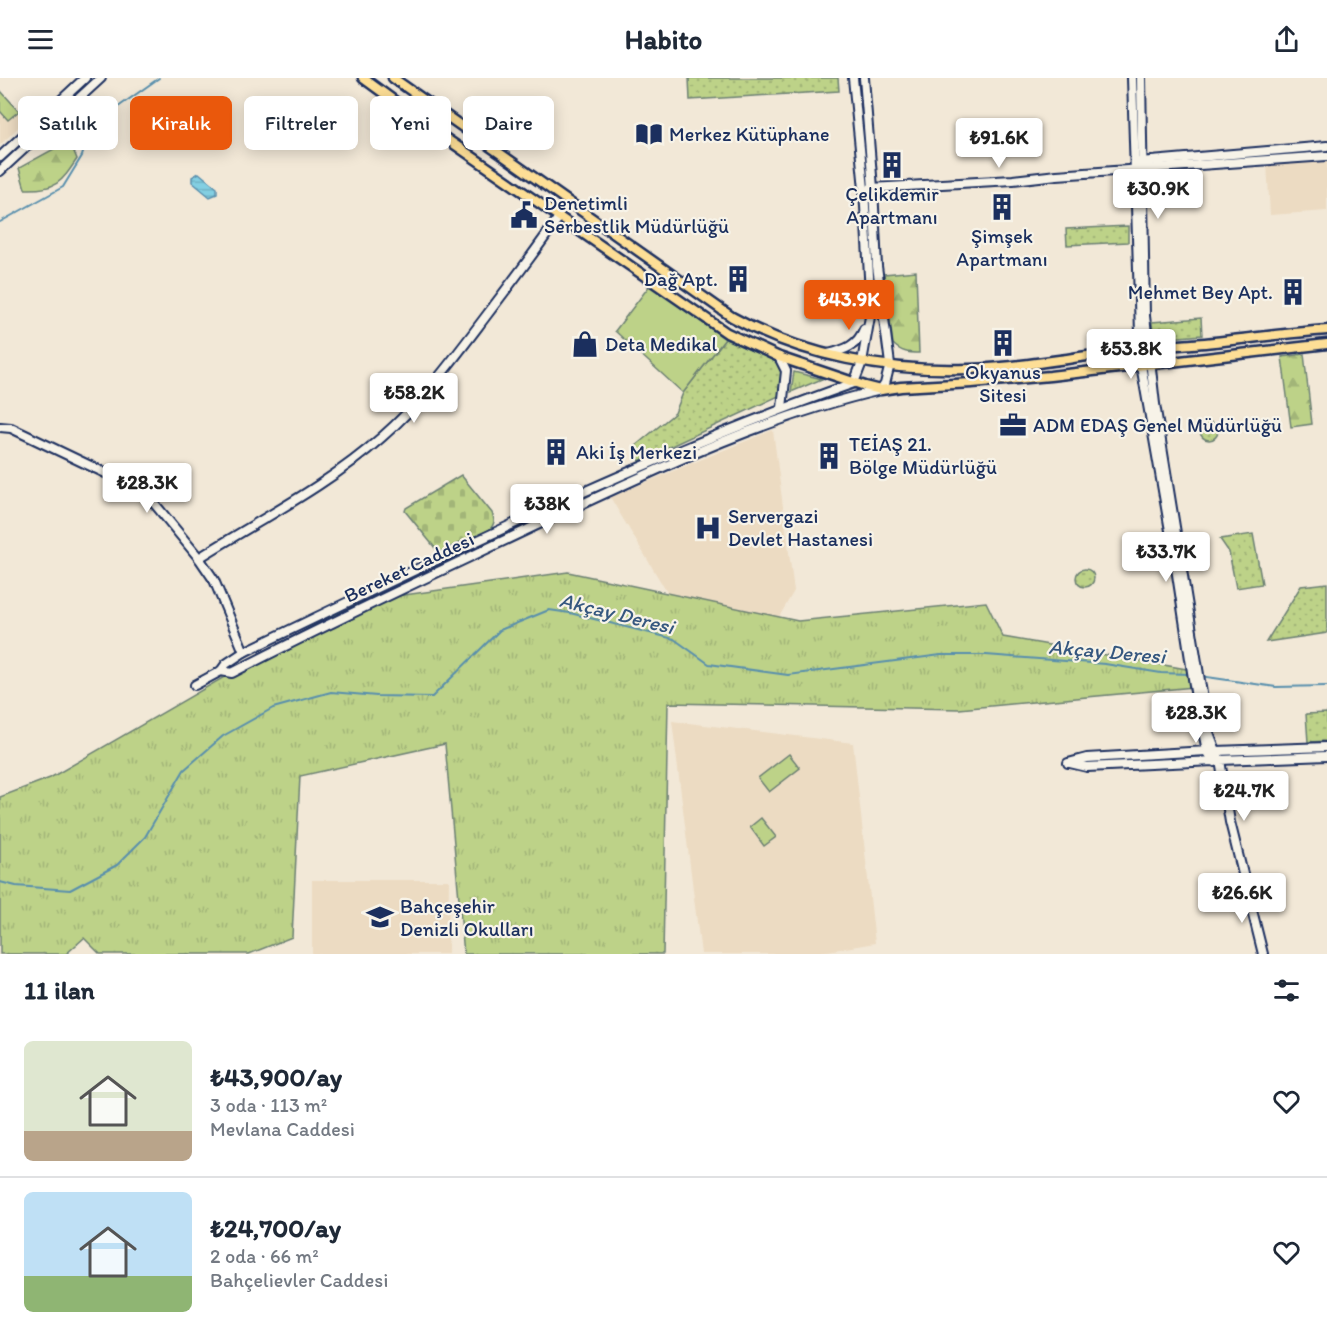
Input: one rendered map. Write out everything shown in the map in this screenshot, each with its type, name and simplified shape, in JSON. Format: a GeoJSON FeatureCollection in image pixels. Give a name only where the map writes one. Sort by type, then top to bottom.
{"type":"FeatureCollection","features":[{"type":"Feature","properties":{"kind":"main road"},"geometry":{"type":"LineString","coordinates":[[363,78],[441,135],[727,333],[779,357],[854,383],[881,390],[972,383],[1327,344]]}},
{"type":"Feature","properties":{"kind":"main road"},"geometry":{"type":"LineString","coordinates":[[393,78],[732,317],[753,329],[828,354],[862,362],[971,369],[1327,330]]}},
{"type":"Feature","properties":{"kind":"street"},"geometry":{"type":"LineString","coordinates":[[0,157],[86,78]]}},
{"type":"Feature","properties":{"kind":"street"},"geometry":{"type":"LineString","coordinates":[[0,171],[101,78]]}},
{"type":"Feature","properties":{"kind":"street"},"geometry":{"type":"LineString","coordinates":[[853,78],[864,189],[871,311],[862,362],[854,383]]}},
{"type":"Feature","properties":{"kind":"street"},"geometry":{"type":"LineString","coordinates":[[864,78],[877,266],[890,364],[885,384],[881,390]]}},
{"type":"Feature","properties":{"kind":"street"},"geometry":{"type":"LineString","coordinates":[[1132,78],[1139,166],[1145,365],[1195,675],[1211,751],[1217,760],[1263,954]]}},
{"type":"Feature","properties":{"kind":"street"},"geometry":{"type":"LineString","coordinates":[[1139,166],[1141,78]]}},
{"type":"Feature","properties":{"kind":"street"},"geometry":{"type":"LineString","coordinates":[[864,189],[1013,180],[1327,146]]}},
{"type":"Feature","properties":{"kind":"street"},"geometry":{"type":"LineString","coordinates":[[1139,166],[1327,156]]}},
{"type":"Feature","properties":{"kind":"street"},"geometry":{"type":"LineString","coordinates":[[199,558],[333,477],[382,437],[447,368],[531,259],[560,217]]}},
{"type":"Feature","properties":{"kind":"street"},"geometry":{"type":"LineString","coordinates":[[828,354],[845,350],[857,343],[871,311]]}},
{"type":"Feature","properties":{"kind":"street"},"geometry":{"type":"LineString","coordinates":[[779,357],[786,370],[782,408]]}},
{"type":"Feature","properties":{"kind":"street","name":"Bereket Caddesi"},"geometry":{"type":"LineString","coordinates":[[195,685],[221,671],[226,664],[244,652],[559,503],[782,408],[854,383]]}},
{"type":"Feature","properties":{"kind":"street","name":"Bereket Caddesi"},"geometry":{"type":"LineString","coordinates":[[221,671],[232,673],[320,627],[578,506],[730,439],[817,406],[881,390]]}},
{"type":"Feature","properties":{"kind":"street"},"geometry":{"type":"LineString","coordinates":[[0,427],[11,428],[145,492],[214,580],[244,652]]}},
{"type":"Feature","properties":{"kind":"street"},"geometry":{"type":"LineString","coordinates":[[1327,747],[1087,758],[1068,763],[1087,767],[1327,756]]}},
{"type":"Feature","properties":{"kind":"shaded area"},"geometry":{"type":"Polygon","coordinates":[[[0,93],[18,109],[18,128],[0,145],[0,93]]]}},
{"type":"Feature","properties":{"kind":"shaded area"},"geometry":{"type":"Polygon","coordinates":[[[1327,159],[1327,211],[1270,215],[1267,164],[1327,159]]]}},
{"type":"Feature","properties":{"kind":"shaded area","name":"Servergazi Devlet Hastanesi"},"geometry":{"type":"Polygon","coordinates":[[[773,430],[794,591],[779,617],[671,599],[610,497],[773,430]]]}},
{"type":"Feature","properties":{"kind":"shaded area"},"geometry":{"type":"Polygon","coordinates":[[[672,721],[853,743],[875,943],[810,954],[701,954],[672,721]]]}},
{"type":"Feature","properties":{"kind":"shaded area","name":"Bahçeşehir Denizli Okulları"},"geometry":{"type":"Polygon","coordinates":[[[312,880],[449,880],[448,954],[312,954],[312,880]]]}},
{"type":"Feature","properties":{"kind":"green space"},"geometry":{"type":"Polygon","coordinates":[[[689,78],[838,78],[839,91],[690,100],[689,78]]]}},
{"type":"Feature","properties":{"kind":"green space"},"geometry":{"type":"Polygon","coordinates":[[[0,90],[18,112],[8,120],[0,111],[0,90]]]}},
{"type":"Feature","properties":{"kind":"green space"},"geometry":{"type":"Polygon","coordinates":[[[52,150],[73,150],[77,159],[62,179],[44,188],[25,189],[19,168],[52,150]]]}},
{"type":"Feature","properties":{"kind":"green space"},"geometry":{"type":"Polygon","coordinates":[[[1128,226],[1128,242],[1067,245],[1066,229],[1128,226]]]}},
{"type":"Feature","properties":{"kind":"green space"},"geometry":{"type":"Polygon","coordinates":[[[916,271],[919,353],[911,353],[893,344],[884,274],[916,271]]]}},
{"type":"Feature","properties":{"kind":"green space"},"geometry":{"type":"Polygon","coordinates":[[[650,285],[725,339],[683,393],[615,331],[650,285]]]}},
{"type":"Feature","properties":{"kind":"green space"},"geometry":{"type":"Polygon","coordinates":[[[1201,318],[1202,335],[1157,339],[1153,334],[1152,322],[1201,318]]]}},
{"type":"Feature","properties":{"kind":"green space"},"geometry":{"type":"Polygon","coordinates":[[[725,339],[785,365],[783,394],[639,461],[634,447],[675,413],[683,393],[725,339]]]}},
{"type":"Feature","properties":{"kind":"green space"},"geometry":{"type":"Polygon","coordinates":[[[1304,354],[1312,424],[1291,427],[1282,357],[1304,354]]]}},
{"type":"Feature","properties":{"kind":"green space"},"geometry":{"type":"Polygon","coordinates":[[[794,372],[822,379],[791,392],[794,372]]]}},
{"type":"Feature","properties":{"kind":"green space"},"geometry":{"type":"Polygon","coordinates":[[[1209,422],[1215,425],[1218,431],[1215,437],[1209,440],[1203,437],[1200,431],[1203,425],[1209,422]]]}},
{"type":"Feature","properties":{"kind":"green space"},"geometry":{"type":"Polygon","coordinates":[[[461,475],[492,513],[493,524],[489,530],[440,554],[405,511],[406,508],[461,475]]]}},
{"type":"Feature","properties":{"kind":"green space"},"geometry":{"type":"Polygon","coordinates":[[[1253,534],[1262,584],[1236,588],[1229,552],[1220,539],[1253,534]]]}},
{"type":"Feature","properties":{"kind":"green space"},"geometry":{"type":"Polygon","coordinates":[[[1085,569],[1091,572],[1094,578],[1091,584],[1085,587],[1079,584],[1076,578],[1079,572],[1085,569]]]}},
{"type":"Feature","properties":{"kind":"green space"},"geometry":{"type":"Polygon","coordinates":[[[568,572],[798,621],[986,602],[1003,637],[1192,670],[1194,687],[959,709],[668,703],[663,954],[464,954],[445,744],[300,776],[292,937],[249,954],[100,954],[84,938],[66,954],[0,954],[0,797],[50,778],[354,602],[568,572]]]}},
{"type":"Feature","properties":{"kind":"green space"},"geometry":{"type":"Polygon","coordinates":[[[1327,583],[1327,633],[1266,642],[1301,586],[1327,583]]]}},
{"type":"Feature","properties":{"kind":"green space"},"geometry":{"type":"Polygon","coordinates":[[[1327,713],[1327,741],[1308,742],[1306,714],[1327,713]]]}},
{"type":"Feature","properties":{"kind":"green space"},"geometry":{"type":"Polygon","coordinates":[[[789,754],[800,768],[769,792],[758,778],[789,754]]]}},
{"type":"Feature","properties":{"kind":"green space"},"geometry":{"type":"Polygon","coordinates":[[[761,818],[776,837],[764,846],[750,827],[761,818]]]}},
{"type":"Feature","properties":{"kind":"water"},"geometry":{"type":"Polygon","coordinates":[[[199,173],[217,188],[217,194],[210,197],[192,182],[192,177],[199,173]]]}},
{"type":"Feature","properties":{"kind":"waterway"},"geometry":{"type":"LineString","coordinates":[[0,222],[63,187],[82,156],[89,132],[104,117],[159,78]]}},
{"type":"Feature","properties":{"kind":"waterway","name":"Akçay Deresi"},"geometry":{"type":"LineString","coordinates":[[0,882],[16,886],[70,890],[117,865],[145,837],[184,770],[223,736],[273,708],[331,692],[432,697],[500,630],[549,610],[570,613],[674,639],[709,664],[788,675],[941,655],[986,655],[1105,664],[1161,673],[1189,674]]}},
{"type":"Feature","properties":{"kind":"waterway","name":"Akçay Deresi"},"geometry":{"type":"LineString","coordinates":[[1200,676],[1276,687],[1327,686]]}},
{"type":"Feature","properties":{"kind":"place","name":"Merkez Kütüphane"},"geometry":{"type":"Point","coordinates":[649,134]}},
{"type":"Feature","properties":{"kind":"place","name":"Çelikdemir Apartmanı"},"geometry":{"type":"Point","coordinates":[892,165]}},
{"type":"Feature","properties":{"kind":"place","name":"Şimşek Apartmanı"},"geometry":{"type":"Point","coordinates":[1002,207]}},
{"type":"Feature","properties":{"kind":"place","name":"Denetimli Serbestlik Müdürlüğü"},"geometry":{"type":"Point","coordinates":[524,215]}},
{"type":"Feature","properties":{"kind":"place","name":"Dağ Apt."},"geometry":{"type":"Point","coordinates":[738,279]}},
{"type":"Feature","properties":{"kind":"place","name":"Mehmet Bey Apt."},"geometry":{"type":"Point","coordinates":[1293,292]}},
{"type":"Feature","properties":{"kind":"place","name":"Okyanus Sitesi"},"geometry":{"type":"Point","coordinates":[1003,343]}},
{"type":"Feature","properties":{"kind":"place","name":"Deta Medikal"},"geometry":{"type":"Point","coordinates":[585,344]}},
{"type":"Feature","properties":{"kind":"place","name":"ADM EDAŞ Genel Müdürlüğü"},"geometry":{"type":"Point","coordinates":[1013,425]}},
{"type":"Feature","properties":{"kind":"place","name":"Aki İş Merkezi"},"geometry":{"type":"Point","coordinates":[556,452]}},
{"type":"Feature","properties":{"kind":"place","name":"TEİAŞ 21. Bölge Müdürlüğü"},"geometry":{"type":"Point","coordinates":[829,456]}},
{"type":"Feature","properties":{"kind":"place","name":"Servergazi Devlet Hastanesi"},"geometry":{"type":"Point","coordinates":[708,528]}},
{"type":"Feature","properties":{"kind":"place","name":"Bahçeşehir Denizli Okulları"},"geometry":{"type":"Point","coordinates":[380,917]}}]}
